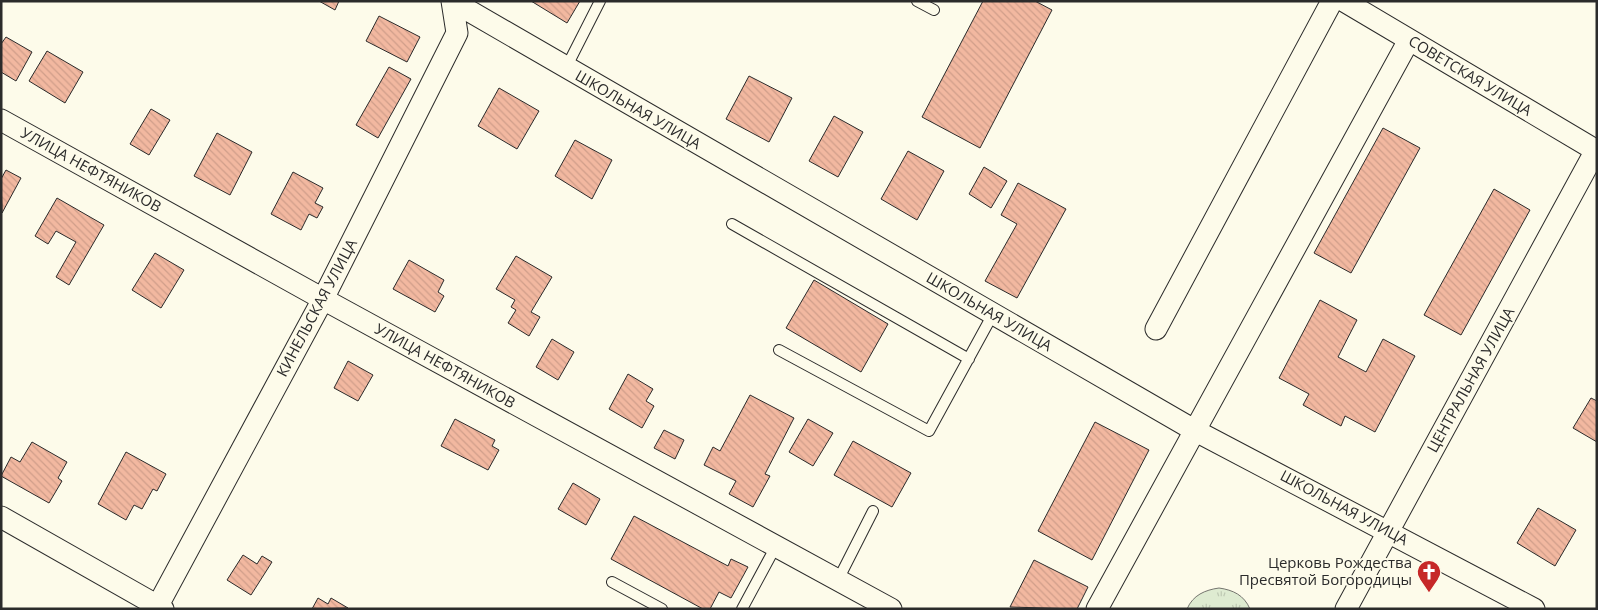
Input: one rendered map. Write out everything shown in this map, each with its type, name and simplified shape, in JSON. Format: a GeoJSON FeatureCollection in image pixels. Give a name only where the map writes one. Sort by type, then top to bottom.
{"type":"FeatureCollection","features":[{"type":"Feature","properties":{"kind":"street","name":"ШКОЛЬНАЯ УЛИЦА"},"geometry":{"type":"LineString","coordinates":[[452,1],[1194,430],[1534,609]]}},
{"type":"Feature","properties":{"kind":"street","name":"КИНЕЛЬСКАЯ УЛИЦА"},"geometry":{"type":"LineString","coordinates":[[159,608],[323,299],[457,33],[452,1]]}},
{"type":"Feature","properties":{"kind":"street"},"geometry":{"type":"LineString","coordinates":[[1156,329],[1332,1]]}},
{"type":"Feature","properties":{"kind":"street","name":"СОВЕТСКАЯ УЛИЦА"},"geometry":{"type":"LineString","coordinates":[[1344,1],[1596,151]]}},
{"type":"Feature","properties":{"kind":"street"},"geometry":{"type":"LineString","coordinates":[[1097,609],[1410,40]]}},
{"type":"Feature","properties":{"kind":"street","name":"УЛИЦА НЕФТЯНИКОВ"},"geometry":{"type":"LineString","coordinates":[[1,120],[323,299],[891,609]]}},
{"type":"Feature","properties":{"kind":"street","name":"ЦЕНТРАЛЬНАЯ УЛИЦА"},"geometry":{"type":"LineString","coordinates":[[1346,609],[1596,151]]}},
{"type":"Feature","properties":{"kind":"street"},"geometry":{"type":"LineString","coordinates":[[1,517],[159,608]]}},
{"type":"Feature","properties":{"kind":"lane"},"geometry":{"type":"LineString","coordinates":[[566,68],[600,1]]}},
{"type":"Feature","properties":{"kind":"lane"},"geometry":{"type":"LineString","coordinates":[[917,1],[934,10]]}},
{"type":"Feature","properties":{"kind":"lane"},"geometry":{"type":"LineString","coordinates":[[732,224],[969,359]]}},
{"type":"Feature","properties":{"kind":"lane"},"geometry":{"type":"LineString","coordinates":[[779,350],[929,431],[993,314]]}},
{"type":"Feature","properties":{"kind":"lane"},"geometry":{"type":"LineString","coordinates":[[838,580],[872,511]]}},
{"type":"Feature","properties":{"kind":"lane"},"geometry":{"type":"LineString","coordinates":[[742,609],[776,546]]}},
{"type":"Feature","properties":{"kind":"lane"},"geometry":{"type":"LineString","coordinates":[[612,582],[662,609]]}},
{"type":"Feature","properties":{"kind":"green space"},"geometry":{"type":"Polygon","coordinates":[[[1219,588],[1238,594],[1245,600],[1250,609],[1187,609],[1200,594],[1219,588]]]}},
{"type":"Feature","properties":{"kind":"building"},"geometry":{"type":"Polygon","coordinates":[[[319,1],[339,1],[335,10],[319,1]]]}},
{"type":"Feature","properties":{"kind":"building"},"geometry":{"type":"Polygon","coordinates":[[[531,1],[580,1],[567,23],[531,1]]]}},
{"type":"Feature","properties":{"kind":"building"},"geometry":{"type":"Polygon","coordinates":[[[983,1],[1035,1],[1052,10],[980,148],[922,117],[983,1]]]}},
{"type":"Feature","properties":{"kind":"building"},"geometry":{"type":"Polygon","coordinates":[[[379,16],[420,37],[407,62],[366,41],[379,16]]]}},
{"type":"Feature","properties":{"kind":"building"},"geometry":{"type":"Polygon","coordinates":[[[6,37],[32,52],[16,81],[1,72],[1,44],[6,37]]]}},
{"type":"Feature","properties":{"kind":"building"},"geometry":{"type":"Polygon","coordinates":[[[47,51],[83,72],[65,103],[29,81],[47,51]]]}},
{"type":"Feature","properties":{"kind":"building"},"geometry":{"type":"Polygon","coordinates":[[[389,67],[411,79],[378,138],[356,125],[389,67]]]}},
{"type":"Feature","properties":{"kind":"building"},"geometry":{"type":"Polygon","coordinates":[[[749,76],[792,98],[769,142],[726,119],[749,76]]]}},
{"type":"Feature","properties":{"kind":"building"},"geometry":{"type":"Polygon","coordinates":[[[499,88],[539,111],[517,149],[478,126],[499,88]]]}},
{"type":"Feature","properties":{"kind":"building"},"geometry":{"type":"Polygon","coordinates":[[[151,109],[170,120],[149,155],[130,144],[151,109]]]}},
{"type":"Feature","properties":{"kind":"building"},"geometry":{"type":"Polygon","coordinates":[[[834,116],[863,132],[838,177],[809,161],[834,116]]]}},
{"type":"Feature","properties":{"kind":"building"},"geometry":{"type":"Polygon","coordinates":[[[1383,128],[1420,148],[1351,273],[1314,253],[1383,128]]]}},
{"type":"Feature","properties":{"kind":"building"},"geometry":{"type":"Polygon","coordinates":[[[217,133],[252,152],[230,195],[194,176],[217,133]]]}},
{"type":"Feature","properties":{"kind":"building"},"geometry":{"type":"Polygon","coordinates":[[[575,140],[612,160],[592,199],[555,176],[575,140]]]}},
{"type":"Feature","properties":{"kind":"building"},"geometry":{"type":"Polygon","coordinates":[[[908,151],[944,171],[917,220],[881,199],[908,151]]]}},
{"type":"Feature","properties":{"kind":"building"},"geometry":{"type":"Polygon","coordinates":[[[984,167],[1007,181],[991,208],[969,194],[984,167]]]}},
{"type":"Feature","properties":{"kind":"building"},"geometry":{"type":"Polygon","coordinates":[[[6,170],[21,178],[2,213],[1,179],[6,170]]]}},
{"type":"Feature","properties":{"kind":"building"},"geometry":{"type":"Polygon","coordinates":[[[293,172],[323,188],[315,203],[323,207],[317,218],[309,214],[301,230],[271,214],[293,172]]]}},
{"type":"Feature","properties":{"kind":"building"},"geometry":{"type":"Polygon","coordinates":[[[1018,183],[1066,209],[1017,298],[985,281],[1017,224],[1001,215],[1018,183]]]}},
{"type":"Feature","properties":{"kind":"building"},"geometry":{"type":"Polygon","coordinates":[[[1494,189],[1530,210],[1461,335],[1424,315],[1494,189]]]}},
{"type":"Feature","properties":{"kind":"building"},"geometry":{"type":"Polygon","coordinates":[[[57,198],[104,225],[69,285],[56,277],[76,242],[56,231],[48,244],[35,236],[57,198]]]}},
{"type":"Feature","properties":{"kind":"building"},"geometry":{"type":"Polygon","coordinates":[[[155,253],[184,270],[161,308],[132,290],[155,253]]]}},
{"type":"Feature","properties":{"kind":"building"},"geometry":{"type":"Polygon","coordinates":[[[516,256],[552,277],[531,312],[540,317],[529,336],[508,323],[516,310],[511,307],[515,300],[496,289],[516,256]]]}},
{"type":"Feature","properties":{"kind":"building"},"geometry":{"type":"Polygon","coordinates":[[[409,260],[444,280],[438,292],[444,296],[435,312],[393,289],[409,260]]]}},
{"type":"Feature","properties":{"kind":"building"},"geometry":{"type":"Polygon","coordinates":[[[814,280],[888,324],[861,372],[786,328],[814,280]]]}},
{"type":"Feature","properties":{"kind":"building"},"geometry":{"type":"Polygon","coordinates":[[[1320,300],[1357,320],[1338,357],[1366,372],[1383,339],[1415,356],[1375,432],[1345,416],[1341,426],[1303,405],[1309,394],[1279,378],[1320,300]]]}},
{"type":"Feature","properties":{"kind":"building"},"geometry":{"type":"Polygon","coordinates":[[[552,339],[574,352],[558,380],[536,367],[552,339]]]}},
{"type":"Feature","properties":{"kind":"building"},"geometry":{"type":"Polygon","coordinates":[[[348,361],[373,375],[358,401],[334,388],[348,361]]]}},
{"type":"Feature","properties":{"kind":"building"},"geometry":{"type":"Polygon","coordinates":[[[628,374],[653,389],[646,401],[654,406],[642,428],[609,409],[628,374]]]}},
{"type":"Feature","properties":{"kind":"building"},"geometry":{"type":"Polygon","coordinates":[[[750,395],[794,418],[765,474],[770,476],[753,507],[729,494],[736,481],[704,465],[713,447],[720,451],[750,395]]]}},
{"type":"Feature","properties":{"kind":"building"},"geometry":{"type":"Polygon","coordinates":[[[1591,398],[1597,401],[1597,442],[1573,428],[1591,398]]]}},
{"type":"Feature","properties":{"kind":"building"},"geometry":{"type":"Polygon","coordinates":[[[455,419],[495,440],[492,446],[499,450],[488,470],[441,446],[455,419]]]}},
{"type":"Feature","properties":{"kind":"building"},"geometry":{"type":"Polygon","coordinates":[[[808,419],[833,433],[813,466],[789,452],[808,419]]]}},
{"type":"Feature","properties":{"kind":"building"},"geometry":{"type":"Polygon","coordinates":[[[1095,422],[1149,450],[1092,560],[1038,531],[1095,422]]]}},
{"type":"Feature","properties":{"kind":"building"},"geometry":{"type":"Polygon","coordinates":[[[664,430],[684,440],[675,459],[654,448],[664,430]]]}},
{"type":"Feature","properties":{"kind":"building"},"geometry":{"type":"Polygon","coordinates":[[[853,441],[911,473],[892,507],[834,475],[853,441]]]}},
{"type":"Feature","properties":{"kind":"building"},"geometry":{"type":"Polygon","coordinates":[[[32,442],[67,462],[58,478],[62,481],[49,503],[1,476],[11,457],[20,462],[32,442]]]}},
{"type":"Feature","properties":{"kind":"building"},"geometry":{"type":"Polygon","coordinates":[[[126,452],[166,474],[157,491],[153,489],[142,509],[134,505],[126,520],[98,504],[126,452]]]}},
{"type":"Feature","properties":{"kind":"building"},"geometry":{"type":"Polygon","coordinates":[[[573,483],[600,499],[586,525],[558,509],[573,483]]]}},
{"type":"Feature","properties":{"kind":"building"},"geometry":{"type":"Polygon","coordinates":[[[1538,508],[1576,530],[1555,566],[1517,543],[1538,508]]]}},
{"type":"Feature","properties":{"kind":"building"},"geometry":{"type":"Polygon","coordinates":[[[634,516],[728,566],[731,559],[748,567],[731,598],[719,592],[710,609],[703,609],[611,559],[634,516]]]}},
{"type":"Feature","properties":{"kind":"building"},"geometry":{"type":"Polygon","coordinates":[[[243,555],[257,564],[262,556],[272,562],[251,595],[227,580],[243,555]]]}},
{"type":"Feature","properties":{"kind":"building"},"geometry":{"type":"Polygon","coordinates":[[[1034,560],[1088,587],[1077,609],[1010,607],[1034,560]]]}},
{"type":"Feature","properties":{"kind":"building"},"geometry":{"type":"Polygon","coordinates":[[[318,598],[328,604],[331,598],[348,608],[312,609],[318,598]]]}},
{"type":"Feature","properties":{"kind":"place","name":"Церковь Рождества Пресвятой Богородицы"},"geometry":{"type":"Point","coordinates":[1429,593]}}]}
